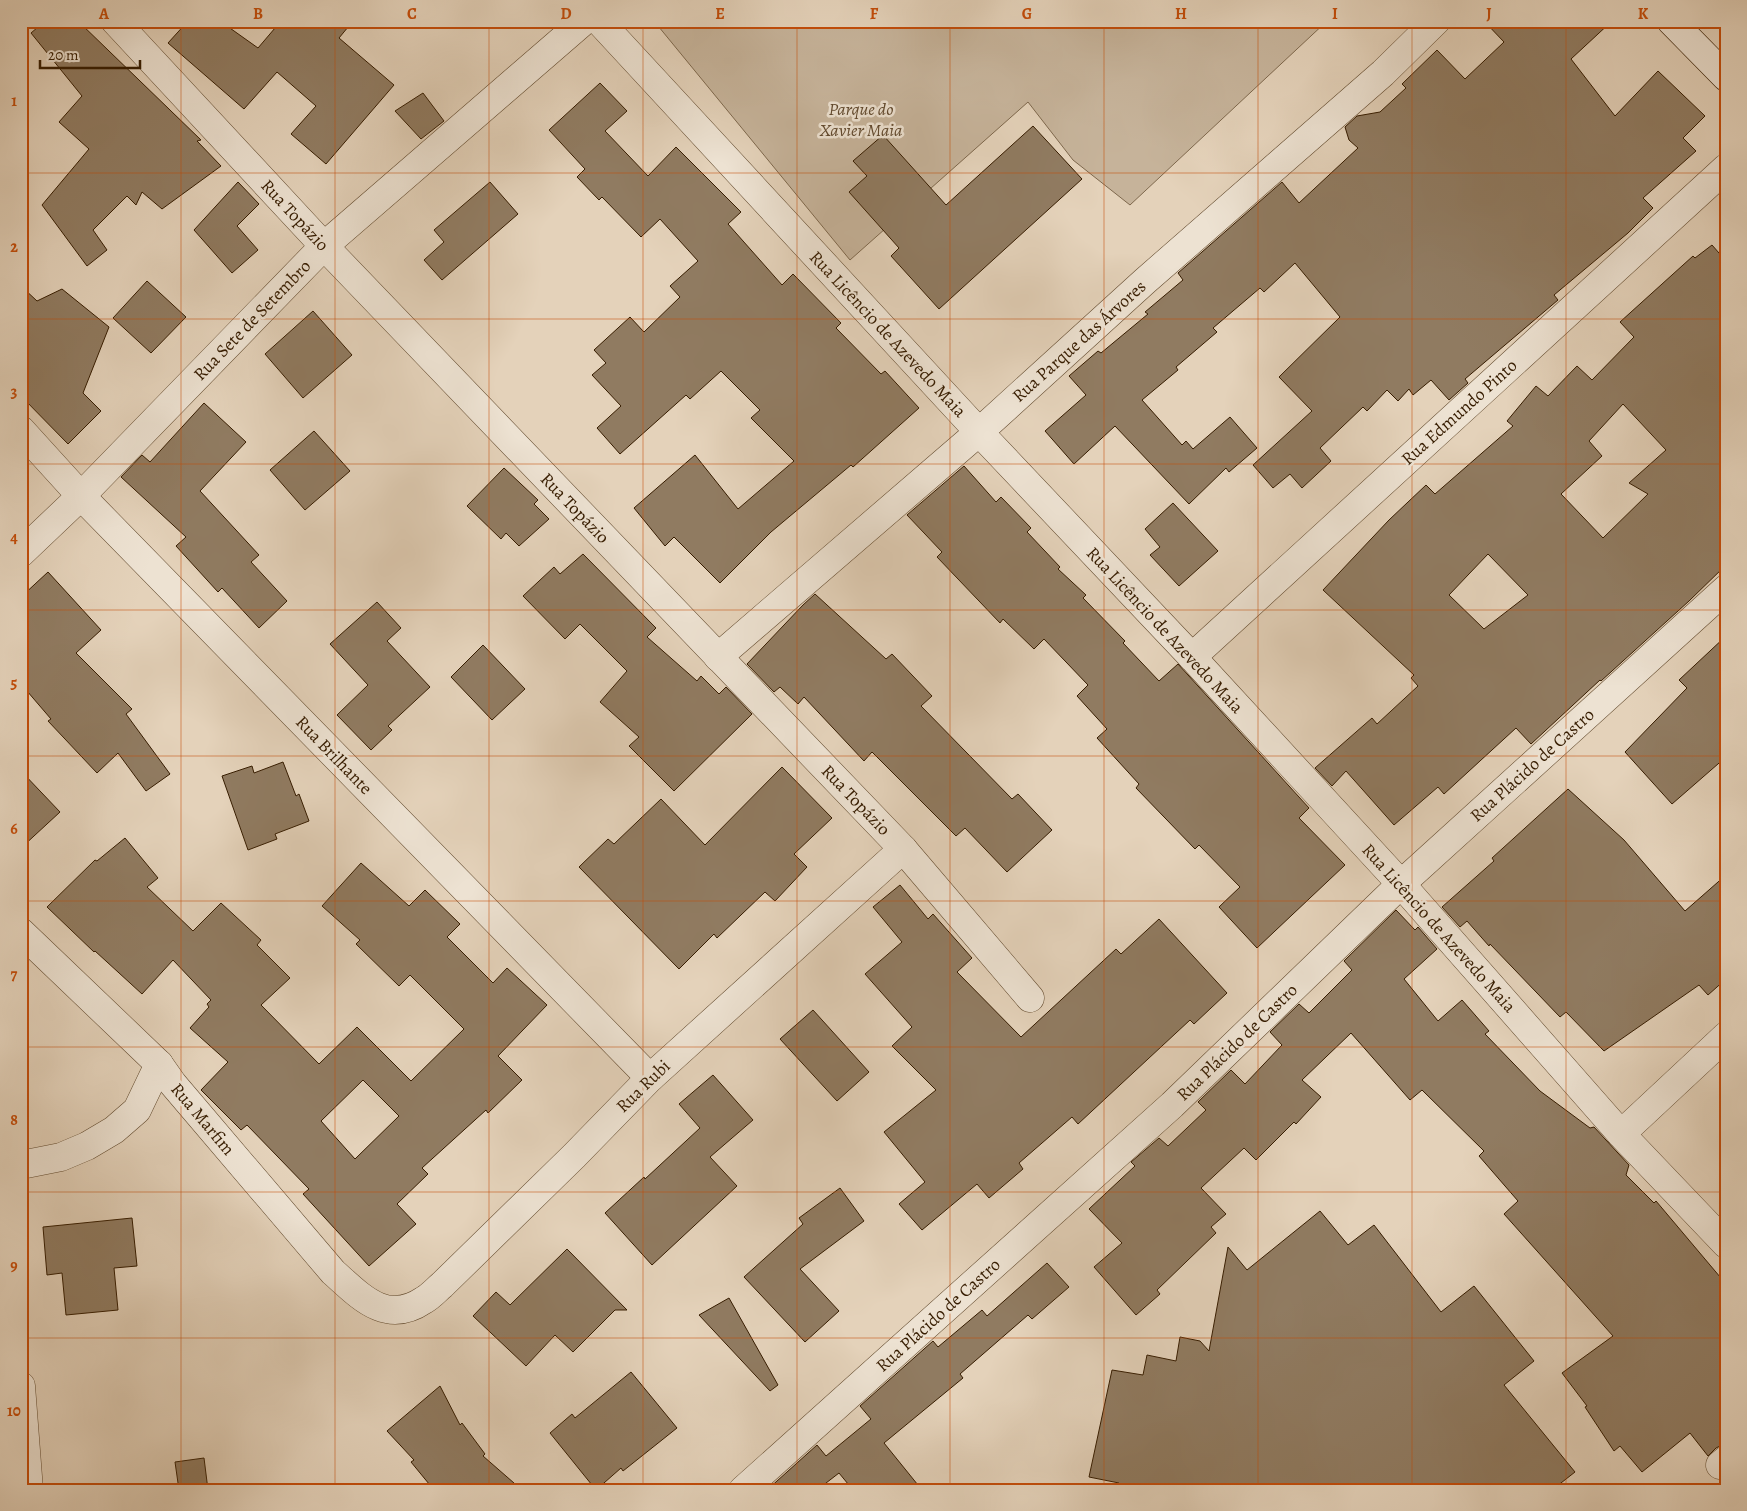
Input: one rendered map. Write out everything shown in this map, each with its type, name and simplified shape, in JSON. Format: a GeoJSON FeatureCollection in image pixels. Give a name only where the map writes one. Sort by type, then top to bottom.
{"type":"FeatureCollection","features":[{"type":"Feature","properties":{"kind":"street","name":"Rua Topázio"},"geometry":{"type":"LineString","coordinates":[[115,21],[324,246],[903,849],[1030,998]]}},
{"type":"Feature","properties":{"kind":"street","name":"Rua Sete de Setembro"},"geometry":{"type":"LineString","coordinates":[[21,553],[81,496],[324,246],[584,21]]}},
{"type":"Feature","properties":{"kind":"street","name":"Rua Licêncio de Azevedo Maia"},"geometry":{"type":"LineString","coordinates":[[598,21],[979,432],[1192,657],[1401,884],[1621,1134],[1726,1244]]}},
{"type":"Feature","properties":{"kind":"street","name":"Rua Parque das Árvores"},"geometry":{"type":"LineString","coordinates":[[718,657],[979,432],[1144,280],[1383,73],[1436,21]]}},
{"type":"Feature","properties":{"kind":"street"},"geometry":{"type":"LineString","coordinates":[[1671,21],[1726,77]]}},
{"type":"Feature","properties":{"kind":"street","name":"Rua Edmundo Pinto"},"geometry":{"type":"LineString","coordinates":[[1192,657],[1726,168]]}},
{"type":"Feature","properties":{"kind":"street","name":"Rua Brilhante"},"geometry":{"type":"LineString","coordinates":[[21,430],[81,496],[650,1078]]}},
{"type":"Feature","properties":{"kind":"street","name":"Rua Plácido de Castro"},"geometry":{"type":"LineString","coordinates":[[743,1490],[1172,1105],[1401,884],[1726,589]]}},
{"type":"Feature","properties":{"kind":"street","name":"Rua Rubi"},"geometry":{"type":"LineString","coordinates":[[380,1309],[395,1311],[403,1309],[424,1300],[430,1295],[574,1156],[650,1078],[903,849]]}},
{"type":"Feature","properties":{"kind":"street","name":"Rua Marfim"},"geometry":{"type":"LineString","coordinates":[[21,932],[159,1064],[173,1084],[333,1272],[363,1298],[380,1309]]}},
{"type":"Feature","properties":{"kind":"street"},"geometry":{"type":"LineString","coordinates":[[1621,1134],[1726,1036]]}},
{"type":"Feature","properties":{"kind":"street"},"geometry":{"type":"LineString","coordinates":[[21,1165],[61,1157],[87,1146],[114,1130],[137,1110],[159,1064]]}},
{"type":"Feature","properties":{"kind":"street"},"geometry":{"type":"LineString","coordinates":[[21,1386],[29,1490]]}},
{"type":"Feature","properties":{"kind":"green space","name":"Parque do Xavier Maia"},"geometry":{"type":"Polygon","coordinates":[[[654,21],[1327,21],[1130,205],[1073,160],[1028,102],[850,260],[654,21]]]}},
{"type":"Feature","properties":{"kind":"building"},"geometry":{"type":"Polygon","coordinates":[[[45,21],[78,21],[201,140],[197,141],[221,166],[162,209],[142,192],[136,205],[127,196],[93,230],[107,250],[87,266],[42,205],[89,149],[59,122],[82,96],[31,33],[45,21]]]}},
{"type":"Feature","properties":{"kind":"building"},"geometry":{"type":"Polygon","coordinates":[[[188,21],[220,21],[258,48],[281,21],[353,21],[339,38],[394,85],[326,164],[291,134],[316,106],[277,72],[244,109],[168,43],[188,21]]]}},
{"type":"Feature","properties":{"kind":"building"},"geometry":{"type":"Polygon","coordinates":[[[1484,21],[1612,21],[1571,59],[1615,116],[1658,71],[1705,116],[1683,138],[1696,151],[1643,198],[1653,208],[1628,233],[1554,295],[1558,300],[1465,379],[1468,383],[1449,400],[1431,380],[1413,395],[1409,389],[1398,401],[1387,390],[1367,411],[1363,407],[1320,448],[1331,461],[1302,488],[1290,474],[1273,488],[1253,465],[1312,411],[1279,377],[1340,317],[1295,263],[1264,292],[1260,288],[1213,328],[1217,332],[1176,367],[1178,370],[1142,400],[1182,445],[1186,441],[1193,449],[1230,417],[1257,448],[1229,472],[1226,468],[1189,504],[1115,426],[1074,464],[1045,431],[1086,395],[1069,376],[1098,351],[1101,353],[1148,314],[1145,312],[1183,280],[1178,273],[1282,182],[1299,203],[1358,148],[1349,140],[1345,127],[1357,116],[1380,112],[1406,88],[1402,84],[1437,50],[1465,79],[1504,42],[1484,21]]]}},
{"type":"Feature","properties":{"kind":"building"},"geometry":{"type":"Polygon","coordinates":[[[600,83],[627,111],[605,131],[648,176],[676,147],[741,212],[728,224],[782,285],[793,274],[841,323],[836,328],[881,374],[885,371],[919,408],[853,467],[851,465],[771,532],[720,583],[674,537],[665,546],[634,508],[695,455],[738,509],[794,461],[751,418],[760,410],[721,371],[690,399],[686,395],[620,454],[597,428],[621,406],[592,375],[606,363],[594,350],[630,317],[644,332],[680,297],[670,286],[698,261],[660,219],[641,237],[602,197],[599,200],[577,177],[585,169],[549,130],[600,83]]]}},
{"type":"Feature","properties":{"kind":"building"},"geometry":{"type":"Polygon","coordinates":[[[423,93],[444,121],[421,139],[395,111],[423,93]]]}},
{"type":"Feature","properties":{"kind":"building"},"geometry":{"type":"Polygon","coordinates":[[[1033,126],[1082,179],[939,309],[891,256],[899,248],[849,192],[867,176],[853,161],[883,135],[946,205],[1033,126]]]}},
{"type":"Feature","properties":{"kind":"building"},"geometry":{"type":"Polygon","coordinates":[[[238,182],[259,204],[237,226],[258,250],[232,273],[194,230],[238,182]]]}},
{"type":"Feature","properties":{"kind":"building"},"geometry":{"type":"Polygon","coordinates":[[[490,182],[518,214],[442,280],[424,260],[444,242],[434,230],[490,182]]]}},
{"type":"Feature","properties":{"kind":"building"},"geometry":{"type":"Polygon","coordinates":[[[1712,245],[1726,261],[1726,565],[1531,744],[1516,728],[1444,794],[1438,787],[1394,825],[1346,771],[1332,786],[1315,768],[1372,718],[1377,724],[1418,686],[1411,678],[1414,675],[1323,590],[1389,520],[1426,485],[1435,494],[1513,426],[1507,421],[1536,386],[1548,396],[1577,366],[1592,380],[1634,337],[1620,322],[1693,256],[1695,258],[1712,245]],[[1623,404],[1589,441],[1602,456],[1561,494],[1603,538],[1648,494],[1629,483],[1666,450],[1623,404]],[[1488,554],[1449,595],[1484,629],[1528,595],[1488,554]]]}},
{"type":"Feature","properties":{"kind":"building"},"geometry":{"type":"Polygon","coordinates":[[[147,281],[186,317],[151,353],[113,318],[147,281]]]}},
{"type":"Feature","properties":{"kind":"building"},"geometry":{"type":"Polygon","coordinates":[[[21,286],[37,301],[62,289],[109,327],[83,393],[101,411],[68,444],[21,396],[21,286]]]}},
{"type":"Feature","properties":{"kind":"building"},"geometry":{"type":"Polygon","coordinates":[[[313,311],[352,355],[303,398],[265,354],[313,311]]]}},
{"type":"Feature","properties":{"kind":"building"},"geometry":{"type":"Polygon","coordinates":[[[204,403],[246,442],[200,491],[259,555],[251,562],[287,601],[259,628],[222,588],[218,592],[176,546],[186,537],[121,477],[142,455],[150,462],[204,403]]]}},
{"type":"Feature","properties":{"kind":"building"},"geometry":{"type":"Polygon","coordinates":[[[314,431],[350,471],[305,510],[270,470],[314,431]]]}},
{"type":"Feature","properties":{"kind":"building"},"geometry":{"type":"Polygon","coordinates":[[[964,466],[996,502],[1001,497],[1031,528],[1027,532],[1060,567],[1058,569],[1086,595],[1083,598],[1125,641],[1123,643],[1159,681],[1178,664],[1309,808],[1299,818],[1345,865],[1257,948],[1219,907],[1240,887],[1199,845],[1195,849],[1136,788],[1139,784],[1097,738],[1107,729],[1077,696],[1088,685],[1044,639],[1034,649],[1003,619],[1000,623],[937,557],[942,552],[907,515],[964,466]]]}},
{"type":"Feature","properties":{"kind":"building"},"geometry":{"type":"Polygon","coordinates":[[[504,468],[538,500],[534,504],[549,519],[519,546],[506,533],[501,539],[467,506],[504,468]]]}},
{"type":"Feature","properties":{"kind":"building"},"geometry":{"type":"Polygon","coordinates":[[[1173,503],[1218,551],[1179,586],[1150,555],[1160,547],[1145,529],[1173,503]]]}},
{"type":"Feature","properties":{"kind":"building"},"geometry":{"type":"Polygon","coordinates":[[[583,554],[656,628],[647,637],[697,681],[701,676],[719,694],[726,687],[752,714],[674,791],[629,746],[639,737],[600,702],[627,671],[580,624],[565,639],[523,596],[554,567],[560,574],[583,554]]]}},
{"type":"Feature","properties":{"kind":"building"},"geometry":{"type":"Polygon","coordinates":[[[48,572],[101,630],[76,653],[132,709],[126,714],[170,774],[146,791],[118,753],[97,773],[48,721],[51,719],[21,684],[21,597],[48,572]]]}},
{"type":"Feature","properties":{"kind":"building"},"geometry":{"type":"Polygon","coordinates":[[[815,594],[886,659],[892,654],[932,696],[921,706],[1012,799],[1018,794],[1052,830],[1007,872],[965,828],[956,836],[872,752],[864,761],[804,697],[798,704],[780,687],[774,692],[747,664],[815,594]]]}},
{"type":"Feature","properties":{"kind":"building"},"geometry":{"type":"Polygon","coordinates":[[[377,602],[401,628],[387,641],[430,687],[388,726],[392,730],[371,750],[337,715],[368,685],[330,644],[377,602]]]}},
{"type":"Feature","properties":{"kind":"building"},"geometry":{"type":"Polygon","coordinates":[[[1726,636],[1726,757],[1672,804],[1625,752],[1687,688],[1679,680],[1726,636]]]}},
{"type":"Feature","properties":{"kind":"building"},"geometry":{"type":"Polygon","coordinates":[[[483,645],[525,689],[492,720],[451,677],[483,645]]]}},
{"type":"Feature","properties":{"kind":"building"},"geometry":{"type":"Polygon","coordinates":[[[283,762],[296,796],[299,794],[309,821],[275,834],[277,839],[248,850],[222,776],[252,766],[254,773],[283,762]]]}},
{"type":"Feature","properties":{"kind":"building"},"geometry":{"type":"Polygon","coordinates":[[[782,767],[832,818],[794,854],[807,867],[775,901],[765,892],[717,938],[714,934],[679,969],[579,867],[608,839],[614,844],[661,799],[705,845],[782,767]]]}},
{"type":"Feature","properties":{"kind":"building"},"geometry":{"type":"Polygon","coordinates":[[[21,771],[60,812],[21,848],[21,771]]]}},
{"type":"Feature","properties":{"kind":"building"},"geometry":{"type":"Polygon","coordinates":[[[1568,789],[1624,840],[1685,911],[1726,875],[1726,979],[1708,995],[1699,985],[1604,1051],[1566,1012],[1560,1017],[1490,944],[1489,946],[1467,921],[1460,927],[1442,907],[1494,861],[1492,858],[1568,789]]]}},
{"type":"Feature","properties":{"kind":"building"},"geometry":{"type":"Polygon","coordinates":[[[125,838],[158,878],[147,887],[193,931],[221,903],[261,940],[257,945],[290,978],[261,1005],[319,1064],[357,1027],[411,1081],[464,1029],[410,975],[399,986],[356,944],[360,940],[322,906],[361,863],[409,906],[425,890],[460,924],[447,937],[493,983],[507,968],[547,1005],[498,1056],[522,1080],[488,1113],[486,1110],[422,1168],[428,1174],[397,1204],[416,1224],[369,1266],[303,1194],[309,1189],[247,1125],[241,1130],[201,1090],[228,1062],[190,1028],[209,1007],[207,1004],[211,1000],[173,960],[142,994],[47,907],[95,860],[97,861],[125,838]],[[363,1080],[321,1121],[355,1159],[399,1116],[363,1080]]]}},
{"type":"Feature","properties":{"kind":"building"},"geometry":{"type":"Polygon","coordinates":[[[900,885],[928,919],[933,914],[972,958],[957,972],[1021,1037],[1116,949],[1121,954],[1159,919],[1227,993],[1194,1024],[1190,1020],[1078,1124],[1072,1117],[1019,1163],[1023,1169],[989,1198],[977,1184],[922,1230],[899,1204],[925,1182],[884,1132],[936,1090],[892,1046],[912,1027],[865,974],[902,942],[873,907],[900,885]]]}},
{"type":"Feature","properties":{"kind":"building"},"geometry":{"type":"Polygon","coordinates":[[[1396,910],[1415,930],[1418,927],[1437,949],[1404,979],[1438,1021],[1462,1000],[1489,1031],[1485,1034],[1540,1091],[1590,1128],[1594,1127],[1629,1165],[1626,1175],[1654,1203],[1656,1201],[1726,1284],[1726,1443],[1716,1448],[1708,1456],[1690,1433],[1642,1472],[1620,1446],[1614,1451],[1585,1407],[1587,1406],[1562,1373],[1613,1336],[1504,1214],[1518,1201],[1479,1156],[1484,1151],[1422,1090],[1410,1100],[1351,1033],[1302,1080],[1321,1097],[1296,1124],[1294,1122],[1256,1160],[1244,1148],[1201,1188],[1226,1214],[1211,1227],[1216,1233],[1157,1290],[1160,1294],[1136,1315],[1094,1267],[1122,1243],[1089,1209],[1135,1166],[1131,1162],[1159,1138],[1168,1146],[1206,1110],[1198,1102],[1231,1070],[1245,1084],[1282,1045],[1270,1032],[1299,1004],[1309,1013],[1352,970],[1344,961],[1396,910]]]}},
{"type":"Feature","properties":{"kind":"building"},"geometry":{"type":"Polygon","coordinates":[[[813,1010],[869,1072],[837,1101],[780,1039],[813,1010]]]}},
{"type":"Feature","properties":{"kind":"building"},"geometry":{"type":"Polygon","coordinates":[[[713,1075],[753,1120],[710,1157],[737,1186],[652,1265],[605,1213],[700,1128],[679,1104],[713,1075]]]}},
{"type":"Feature","properties":{"kind":"building"},"geometry":{"type":"Polygon","coordinates":[[[840,1188],[864,1221],[800,1269],[839,1311],[805,1342],[744,1277],[803,1224],[799,1218],[840,1188]]]}},
{"type":"Feature","properties":{"kind":"building"},"geometry":{"type":"Polygon","coordinates":[[[1320,1211],[1348,1245],[1374,1225],[1441,1312],[1474,1286],[1534,1361],[1504,1385],[1575,1472],[1552,1490],[1118,1490],[1119,1483],[1089,1477],[1112,1370],[1143,1375],[1147,1355],[1176,1361],[1180,1337],[1200,1341],[1209,1351],[1228,1247],[1247,1270],[1320,1211]]]}},
{"type":"Feature","properties":{"kind":"building"},"geometry":{"type":"Polygon","coordinates":[[[132,1218],[137,1266],[114,1268],[118,1310],[66,1315],[62,1273],[47,1275],[43,1227],[132,1218]]]}},
{"type":"Feature","properties":{"kind":"building"},"geometry":{"type":"Polygon","coordinates":[[[567,1249],[627,1310],[615,1310],[573,1352],[555,1335],[526,1366],[473,1316],[496,1292],[510,1305],[567,1249]]]}},
{"type":"Feature","properties":{"kind":"building"},"geometry":{"type":"Polygon","coordinates":[[[1047,1263],[1069,1287],[1032,1319],[1028,1315],[960,1374],[963,1378],[884,1443],[922,1490],[853,1490],[839,1473],[817,1490],[767,1490],[817,1445],[826,1456],[871,1419],[860,1406],[933,1341],[938,1347],[982,1310],[987,1316],[1047,1263]]]}},
{"type":"Feature","properties":{"kind":"building"},"geometry":{"type":"Polygon","coordinates":[[[729,1298],[778,1385],[770,1391],[699,1315],[729,1298]]]}},
{"type":"Feature","properties":{"kind":"building"},"geometry":{"type":"Polygon","coordinates":[[[631,1372],[677,1428],[623,1471],[621,1468],[596,1490],[550,1433],[572,1414],[575,1418],[631,1372]]]}},
{"type":"Feature","properties":{"kind":"building"},"geometry":{"type":"Polygon","coordinates":[[[440,1386],[460,1425],[462,1423],[485,1454],[483,1456],[522,1490],[434,1490],[411,1462],[414,1460],[387,1431],[440,1386]]]}},
{"type":"Feature","properties":{"kind":"building"},"geometry":{"type":"Polygon","coordinates":[[[204,1458],[208,1490],[179,1490],[175,1462],[204,1458]]]}}]}
